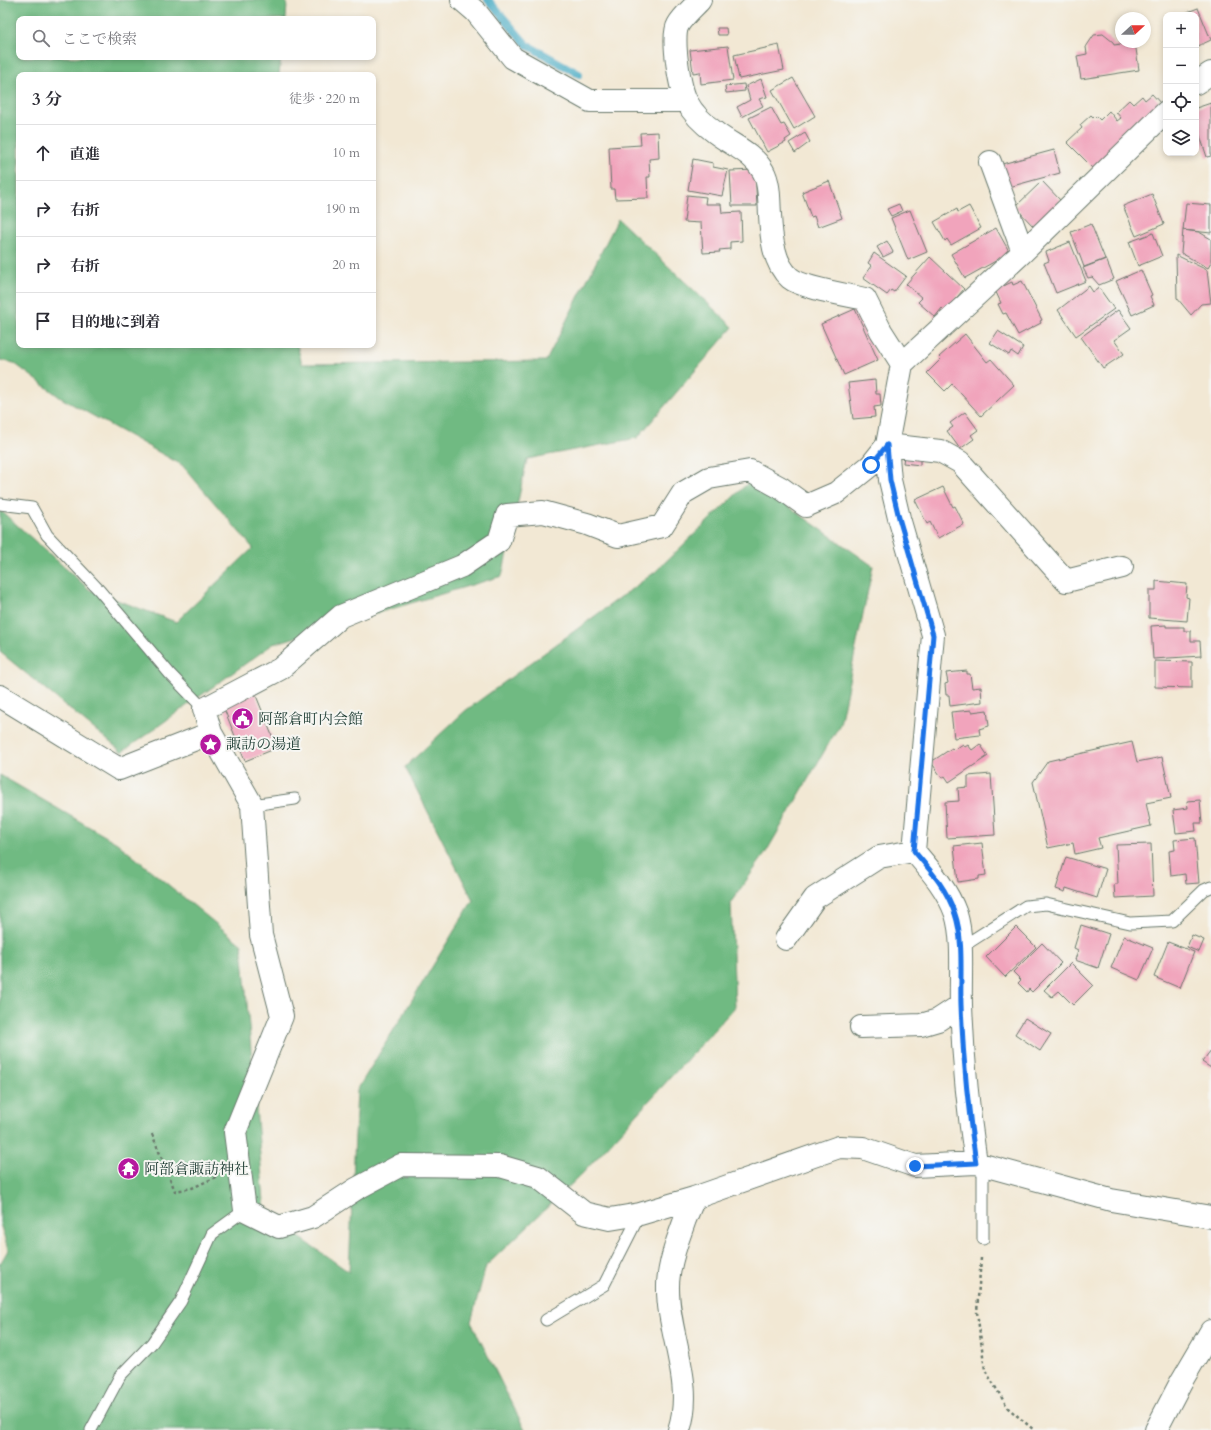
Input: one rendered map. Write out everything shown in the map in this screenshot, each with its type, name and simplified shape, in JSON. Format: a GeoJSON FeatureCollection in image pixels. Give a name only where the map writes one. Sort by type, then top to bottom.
{"type":"FeatureCollection","features":[{"type":"Feature","properties":{"kind":"street"},"geometry":{"type":"LineString","coordinates":[[462,0],[476,12],[513,58],[590,100],[686,101]]}},
{"type":"Feature","properties":{"kind":"street"},"geometry":{"type":"LineString","coordinates":[[700,0],[677,26],[675,42],[678,67],[686,101],[695,114],[716,133],[751,155],[764,171],[768,185],[772,240],[780,265],[790,278],[804,285],[866,299],[881,331],[902,364]]}},
{"type":"Feature","properties":{"kind":"street"},"geometry":{"type":"LineString","coordinates":[[1199,81],[1211,73]]}},
{"type":"Feature","properties":{"kind":"street"},"geometry":{"type":"LineString","coordinates":[[979,1164],[966,1094],[961,1005],[960,948],[956,915],[939,880],[914,851],[933,635],[899,518],[890,480],[887,445],[902,364],[1023,252],[1163,115]]}},
{"type":"Feature","properties":{"kind":"street"},"geometry":{"type":"LineString","coordinates":[[990,162],[1023,252]]}},
{"type":"Feature","properties":{"kind":"street"},"geometry":{"type":"LineString","coordinates":[[887,445],[940,451],[960,462],[1066,581],[1122,567]]}},
{"type":"Feature","properties":{"kind":"street"},"geometry":{"type":"LineString","coordinates":[[887,445],[871,465],[836,493],[806,506],[780,488],[750,471],[709,478],[683,493],[662,526],[618,536],[587,524],[543,512],[506,515],[499,541],[462,566],[341,616],[280,669],[204,709],[211,733],[252,805],[261,935],[282,1016],[235,1132],[245,1210],[279,1228],[313,1217],[356,1189],[401,1165],[500,1166],[538,1177],[584,1213],[610,1219],[640,1214],[694,1198],[839,1147],[864,1148],[915,1166],[979,1164],[1111,1200],[1211,1217]]}},
{"type":"Feature","properties":{"kind":"street"},"geometry":{"type":"LineString","coordinates":[[0,696],[119,769],[211,733]]}},
{"type":"Feature","properties":{"kind":"street"},"geometry":{"type":"LineString","coordinates":[[786,939],[815,898],[879,857],[914,851]]}},
{"type":"Feature","properties":{"kind":"street"},"geometry":{"type":"LineString","coordinates":[[861,1027],[921,1025],[938,1020],[961,1005]]}},
{"type":"Feature","properties":{"kind":"street"},"geometry":{"type":"LineString","coordinates":[[679,1430],[682,1422],[684,1389],[673,1326],[668,1285],[676,1248],[694,1198]]}},
{"type":"Feature","properties":{"kind":"street"},"geometry":{"type":"LineString","coordinates":[[1156,1430],[1181,1382],[1211,1331]]}},
{"type":"Feature","properties":{"kind":"lane"},"geometry":{"type":"LineString","coordinates":[[0,504],[32,508],[47,535],[99,590],[170,674],[204,709]]}},
{"type":"Feature","properties":{"kind":"lane"},"geometry":{"type":"LineString","coordinates":[[252,805],[295,799]]}},
{"type":"Feature","properties":{"kind":"lane"},"geometry":{"type":"LineString","coordinates":[[960,948],[1026,906],[1046,904],[1130,923],[1172,921],[1204,890],[1211,886]]}},
{"type":"Feature","properties":{"kind":"lane"},"geometry":{"type":"LineString","coordinates":[[979,1164],[983,1239]]}},
{"type":"Feature","properties":{"kind":"lane"},"geometry":{"type":"LineString","coordinates":[[91,1430],[120,1376],[152,1343],[181,1301],[212,1234],[245,1210]]}},
{"type":"Feature","properties":{"kind":"lane"},"geometry":{"type":"LineString","coordinates":[[546,1320],[604,1285],[640,1214]]}},
{"type":"Feature","properties":{"kind":"path"},"geometry":{"type":"LineString","coordinates":[[152,1134],[175,1191],[192,1188],[219,1176]]}},
{"type":"Feature","properties":{"kind":"path"},"geometry":{"type":"LineString","coordinates":[[983,1239],[977,1312],[985,1370],[1008,1408],[1034,1430]]}},
{"type":"Feature","properties":{"kind":"green space"},"geometry":{"type":"Polygon","coordinates":[[[0,0],[284,0],[287,3],[286,16],[16,16],[16,60],[281,60],[279,72],[16,72],[16,348],[298,348],[302,364],[546,361],[618,219],[733,327],[637,438],[527,459],[502,576],[273,644],[122,752],[0,652],[0,510],[90,590],[176,622],[253,548],[182,465],[61,398],[14,363],[0,360],[0,0]]]}},
{"type":"Feature","properties":{"kind":"green space"},"geometry":{"type":"Polygon","coordinates":[[[751,480],[873,566],[840,724],[765,854],[731,902],[735,1007],[582,1174],[486,1266],[471,1322],[525,1430],[0,1430],[0,1264],[8,1250],[0,1223],[0,775],[117,843],[242,945],[265,1213],[349,1272],[357,1090],[473,900],[405,767],[465,711],[655,572],[751,480]]]}},
{"type":"Feature","properties":{"kind":"building"},"geometry":{"type":"Polygon","coordinates":[[[1198,8],[1211,40],[1199,46],[1199,12],[1188,12],[1198,8]]]}},
{"type":"Feature","properties":{"kind":"building"},"geometry":{"type":"Polygon","coordinates":[[[717,28],[726,28],[727,35],[718,35],[717,28]]]}},
{"type":"Feature","properties":{"kind":"building"},"geometry":{"type":"Polygon","coordinates":[[[1103,34],[1113,42],[1115,48],[1136,48],[1139,70],[1081,79],[1077,56],[1087,54],[1086,47],[1094,35],[1103,34]]]}},
{"type":"Feature","properties":{"kind":"building"},"geometry":{"type":"Polygon","coordinates":[[[779,45],[784,70],[739,79],[734,55],[779,45]]]}},
{"type":"Feature","properties":{"kind":"building"},"geometry":{"type":"Polygon","coordinates":[[[728,46],[733,80],[701,84],[700,72],[693,73],[690,50],[728,46]]]}},
{"type":"Feature","properties":{"kind":"building"},"geometry":{"type":"Polygon","coordinates":[[[793,78],[815,116],[794,129],[772,90],[793,78]]]}},
{"type":"Feature","properties":{"kind":"building"},"geometry":{"type":"Polygon","coordinates":[[[761,79],[767,97],[759,99],[763,106],[742,117],[737,107],[750,100],[746,86],[761,79]]]}},
{"type":"Feature","properties":{"kind":"building"},"geometry":{"type":"Polygon","coordinates":[[[744,84],[745,91],[726,93],[725,86],[744,84]]]}},
{"type":"Feature","properties":{"kind":"building"},"geometry":{"type":"Polygon","coordinates":[[[1152,94],[1162,105],[1094,169],[1067,142],[1082,128],[1080,125],[1091,115],[1094,118],[1096,116],[1100,120],[1109,111],[1117,121],[1121,118],[1116,112],[1129,100],[1133,104],[1142,96],[1145,100],[1152,94]]]}},
{"type":"Feature","properties":{"kind":"building"},"geometry":{"type":"Polygon","coordinates":[[[1211,103],[1211,156],[1207,157],[1199,133],[1199,107],[1211,103]]]}},
{"type":"Feature","properties":{"kind":"building"},"geometry":{"type":"Polygon","coordinates":[[[771,107],[781,125],[784,124],[791,136],[785,140],[786,142],[767,152],[749,118],[771,107]]]}},
{"type":"Feature","properties":{"kind":"building"},"geometry":{"type":"Polygon","coordinates":[[[658,132],[659,158],[649,159],[650,177],[647,177],[648,198],[615,199],[614,189],[611,189],[609,147],[641,145],[640,133],[658,132]]]}},
{"type":"Feature","properties":{"kind":"building"},"geometry":{"type":"Polygon","coordinates":[[[805,133],[810,142],[795,153],[789,143],[805,133]]]}},
{"type":"Feature","properties":{"kind":"building"},"geometry":{"type":"Polygon","coordinates":[[[1054,150],[1060,173],[1009,187],[1002,164],[1054,150]]]}},
{"type":"Feature","properties":{"kind":"building"},"geometry":{"type":"Polygon","coordinates":[[[693,159],[713,163],[713,167],[728,170],[722,196],[688,190],[693,159]]]}},
{"type":"Feature","properties":{"kind":"building"},"geometry":{"type":"Polygon","coordinates":[[[755,170],[757,206],[732,206],[730,171],[755,170]]]}},
{"type":"Feature","properties":{"kind":"building"},"geometry":{"type":"Polygon","coordinates":[[[829,181],[842,218],[818,227],[814,216],[811,217],[802,192],[829,181]]]}},
{"type":"Feature","properties":{"kind":"building"},"geometry":{"type":"Polygon","coordinates":[[[1042,181],[1061,201],[1034,227],[1015,207],[1042,181]]]}},
{"type":"Feature","properties":{"kind":"building"},"geometry":{"type":"Polygon","coordinates":[[[1152,194],[1164,224],[1136,236],[1123,206],[1152,194]]]}},
{"type":"Feature","properties":{"kind":"building"},"geometry":{"type":"Polygon","coordinates":[[[687,195],[706,197],[705,204],[721,204],[722,213],[741,212],[742,241],[730,242],[730,249],[719,250],[720,252],[703,253],[701,223],[684,222],[687,195]]]}},
{"type":"Feature","properties":{"kind":"building"},"geometry":{"type":"Polygon","coordinates":[[[1186,203],[1211,205],[1211,233],[1183,230],[1186,203]]]}},
{"type":"Feature","properties":{"kind":"building"},"geometry":{"type":"Polygon","coordinates":[[[899,204],[902,211],[891,216],[887,209],[899,204]]]}},
{"type":"Feature","properties":{"kind":"building"},"geometry":{"type":"Polygon","coordinates":[[[969,206],[981,228],[951,245],[947,239],[945,241],[934,222],[957,209],[958,212],[969,206]]]}},
{"type":"Feature","properties":{"kind":"building"},"geometry":{"type":"Polygon","coordinates":[[[910,210],[927,252],[908,260],[891,218],[910,210]]]}},
{"type":"Feature","properties":{"kind":"building"},"geometry":{"type":"Polygon","coordinates":[[[1091,224],[1105,259],[1084,267],[1071,232],[1091,224]]]}},
{"type":"Feature","properties":{"kind":"building"},"geometry":{"type":"Polygon","coordinates":[[[996,228],[1010,253],[965,278],[951,254],[996,228]]]}},
{"type":"Feature","properties":{"kind":"building"},"geometry":{"type":"Polygon","coordinates":[[[1183,230],[1199,232],[1211,239],[1211,263],[1208,268],[1181,253],[1183,230]]]}},
{"type":"Feature","properties":{"kind":"building"},"geometry":{"type":"Polygon","coordinates":[[[1153,233],[1162,256],[1138,266],[1129,242],[1153,233]]]}},
{"type":"Feature","properties":{"kind":"building"},"geometry":{"type":"Polygon","coordinates":[[[887,241],[893,252],[883,257],[877,247],[887,241]]]}},
{"type":"Feature","properties":{"kind":"building"},"geometry":{"type":"Polygon","coordinates":[[[1070,242],[1086,281],[1056,293],[1044,263],[1049,261],[1046,252],[1070,242]]]}},
{"type":"Feature","properties":{"kind":"building"},"geometry":{"type":"Polygon","coordinates":[[[874,253],[906,276],[894,292],[891,290],[887,295],[863,278],[872,266],[868,263],[874,253]]]}},
{"type":"Feature","properties":{"kind":"building"},"geometry":{"type":"Polygon","coordinates":[[[1176,255],[1207,270],[1211,303],[1201,304],[1191,315],[1177,298],[1176,255]]]}},
{"type":"Feature","properties":{"kind":"building"},"geometry":{"type":"Polygon","coordinates":[[[930,257],[964,289],[945,311],[942,308],[935,317],[918,302],[922,298],[906,284],[930,257]]]}},
{"type":"Feature","properties":{"kind":"building"},"geometry":{"type":"Polygon","coordinates":[[[1106,259],[1114,279],[1099,285],[1092,277],[1088,278],[1083,268],[1106,259]]]}},
{"type":"Feature","properties":{"kind":"building"},"geometry":{"type":"Polygon","coordinates":[[[1141,270],[1152,295],[1150,296],[1154,305],[1132,315],[1116,281],[1141,270]]]}},
{"type":"Feature","properties":{"kind":"building"},"geometry":{"type":"Polygon","coordinates":[[[1022,281],[1042,320],[1040,321],[1041,323],[1018,335],[1006,313],[1003,314],[998,304],[1001,303],[995,290],[1012,282],[1013,285],[1022,281]]]}},
{"type":"Feature","properties":{"kind":"building"},"geometry":{"type":"Polygon","coordinates":[[[1089,286],[1093,292],[1099,288],[1114,309],[1076,336],[1058,310],[1089,286]]]}},
{"type":"Feature","properties":{"kind":"building"},"geometry":{"type":"Polygon","coordinates":[[[855,309],[878,360],[844,375],[821,324],[855,309]]]}},
{"type":"Feature","properties":{"kind":"building"},"geometry":{"type":"Polygon","coordinates":[[[1118,310],[1131,328],[1114,340],[1124,354],[1103,368],[1081,337],[1118,310]]]}},
{"type":"Feature","properties":{"kind":"building"},"geometry":{"type":"Polygon","coordinates":[[[998,331],[1023,347],[1018,356],[1011,351],[1009,355],[990,343],[998,331]]]}},
{"type":"Feature","properties":{"kind":"building"},"geometry":{"type":"Polygon","coordinates":[[[965,334],[987,362],[991,359],[1014,385],[981,416],[952,384],[945,391],[927,373],[941,359],[939,357],[965,334]]]}},
{"type":"Feature","properties":{"kind":"building"},"geometry":{"type":"Polygon","coordinates":[[[875,380],[876,394],[880,394],[881,406],[874,407],[875,417],[853,419],[848,383],[875,380]]]}},
{"type":"Feature","properties":{"kind":"building"},"geometry":{"type":"Polygon","coordinates":[[[965,412],[978,430],[971,435],[974,439],[960,449],[947,431],[953,427],[950,423],[965,412]]]}},
{"type":"Feature","properties":{"kind":"building"},"geometry":{"type":"Polygon","coordinates":[[[904,456],[920,459],[920,465],[903,463],[904,456]]]}},
{"type":"Feature","properties":{"kind":"building"},"geometry":{"type":"Polygon","coordinates":[[[943,487],[964,524],[938,538],[930,522],[927,524],[915,500],[943,487]]]}},
{"type":"Feature","properties":{"kind":"building"},"geometry":{"type":"Polygon","coordinates":[[[1156,581],[1187,584],[1186,597],[1189,598],[1187,621],[1149,618],[1149,590],[1156,590],[1156,581]]]}},
{"type":"Feature","properties":{"kind":"building"},"geometry":{"type":"Polygon","coordinates":[[[1166,625],[1166,627],[1184,627],[1184,631],[1191,631],[1191,641],[1200,641],[1201,656],[1153,659],[1151,626],[1166,625]]]}},
{"type":"Feature","properties":{"kind":"building"},"geometry":{"type":"Polygon","coordinates":[[[1155,661],[1192,662],[1192,688],[1155,687],[1155,661]]]}},
{"type":"Feature","properties":{"kind":"building"},"geometry":{"type":"Polygon","coordinates":[[[967,671],[967,674],[970,674],[972,688],[981,687],[982,702],[950,706],[949,695],[946,695],[945,684],[948,683],[946,673],[967,671]]]}},
{"type":"Feature","properties":{"kind":"building"},"geometry":{"type":"Polygon","coordinates":[[[255,693],[277,748],[245,761],[223,706],[255,693]]]}},
{"type":"Feature","properties":{"kind":"building"},"geometry":{"type":"Polygon","coordinates":[[[972,710],[972,712],[987,710],[989,726],[979,729],[980,735],[954,738],[951,712],[972,710]]]}},
{"type":"Feature","properties":{"kind":"building"},"geometry":{"type":"Polygon","coordinates":[[[1132,742],[1137,762],[1162,757],[1171,798],[1146,803],[1151,826],[1098,838],[1101,848],[1075,854],[1073,843],[1048,848],[1033,782],[1048,761],[1132,742]]]}},
{"type":"Feature","properties":{"kind":"building"},"geometry":{"type":"Polygon","coordinates":[[[963,744],[965,747],[968,745],[972,750],[980,744],[988,756],[949,782],[945,776],[942,778],[931,762],[952,748],[954,750],[963,744]]]}},
{"type":"Feature","properties":{"kind":"building"},"geometry":{"type":"Polygon","coordinates":[[[991,774],[995,835],[947,838],[945,802],[959,801],[958,788],[968,787],[968,776],[991,774]]]}},
{"type":"Feature","properties":{"kind":"building"},"geometry":{"type":"Polygon","coordinates":[[[1200,800],[1202,823],[1195,823],[1196,831],[1176,833],[1173,810],[1188,808],[1187,801],[1200,800]]]}},
{"type":"Feature","properties":{"kind":"building"},"geometry":{"type":"Polygon","coordinates":[[[1195,838],[1199,883],[1186,884],[1185,874],[1171,876],[1169,851],[1175,850],[1174,840],[1195,838]]]}},
{"type":"Feature","properties":{"kind":"building"},"geometry":{"type":"Polygon","coordinates":[[[982,843],[986,875],[979,876],[979,879],[958,882],[954,846],[982,843]]]}},
{"type":"Feature","properties":{"kind":"building"},"geometry":{"type":"Polygon","coordinates":[[[1151,844],[1153,896],[1115,898],[1114,884],[1118,884],[1116,845],[1151,844]]]}},
{"type":"Feature","properties":{"kind":"building"},"geometry":{"type":"Polygon","coordinates":[[[1066,857],[1106,869],[1097,898],[1066,888],[1065,892],[1056,889],[1066,857]]]}},
{"type":"Feature","properties":{"kind":"building"},"geometry":{"type":"Polygon","coordinates":[[[1081,925],[1109,934],[1098,968],[1075,960],[1078,950],[1074,948],[1081,925]]]}},
{"type":"Feature","properties":{"kind":"building"},"geometry":{"type":"Polygon","coordinates":[[[1016,927],[1036,947],[1005,977],[986,957],[1016,927]]]}},
{"type":"Feature","properties":{"kind":"building"},"geometry":{"type":"Polygon","coordinates":[[[1192,935],[1204,940],[1199,952],[1187,947],[1192,935]]]}},
{"type":"Feature","properties":{"kind":"building"},"geometry":{"type":"Polygon","coordinates":[[[1124,936],[1153,948],[1139,980],[1111,968],[1124,936]]]}},
{"type":"Feature","properties":{"kind":"building"},"geometry":{"type":"Polygon","coordinates":[[[1168,942],[1194,952],[1180,988],[1154,977],[1168,942]]]}},
{"type":"Feature","properties":{"kind":"building"},"geometry":{"type":"Polygon","coordinates":[[[1042,943],[1061,963],[1032,992],[1029,989],[1027,992],[1018,983],[1021,980],[1013,972],[1042,943]]]}},
{"type":"Feature","properties":{"kind":"building"},"geometry":{"type":"Polygon","coordinates":[[[1071,963],[1093,985],[1073,1005],[1059,991],[1052,997],[1044,990],[1071,963]]]}},
{"type":"Feature","properties":{"kind":"building"},"geometry":{"type":"Polygon","coordinates":[[[1025,1018],[1051,1034],[1040,1051],[1015,1034],[1025,1018]]]}},
{"type":"Feature","properties":{"kind":"building"},"geometry":{"type":"Polygon","coordinates":[[[1211,1050],[1211,1068],[1202,1062],[1211,1050]]]}},
{"type":"Feature","properties":{"kind":"waterway"},"geometry":{"type":"LineString","coordinates":[[488,0],[527,45],[579,74]]}},
{"type":"Feature","properties":{"kind":"place","name":"阿部倉町内会館"},"geometry":{"type":"Point","coordinates":[243,719]}},
{"type":"Feature","properties":{"kind":"place","name":"諏訪の湯道"},"geometry":{"type":"Point","coordinates":[210,744]}},
{"type":"Feature","properties":{"kind":"place","name":"阿部倉諏訪神社"},"geometry":{"type":"Point","coordinates":[129,1169]}},
{"type":"Feature","properties":{"kind":"route"},"geometry":{"type":"LineString","coordinates":[[871,465],[887,445],[890,480],[899,518],[933,635],[928,674],[914,851],[939,880],[956,915],[960,948],[961,1005],[966,1094],[976,1163],[944,1163],[915,1166]]}}]}
